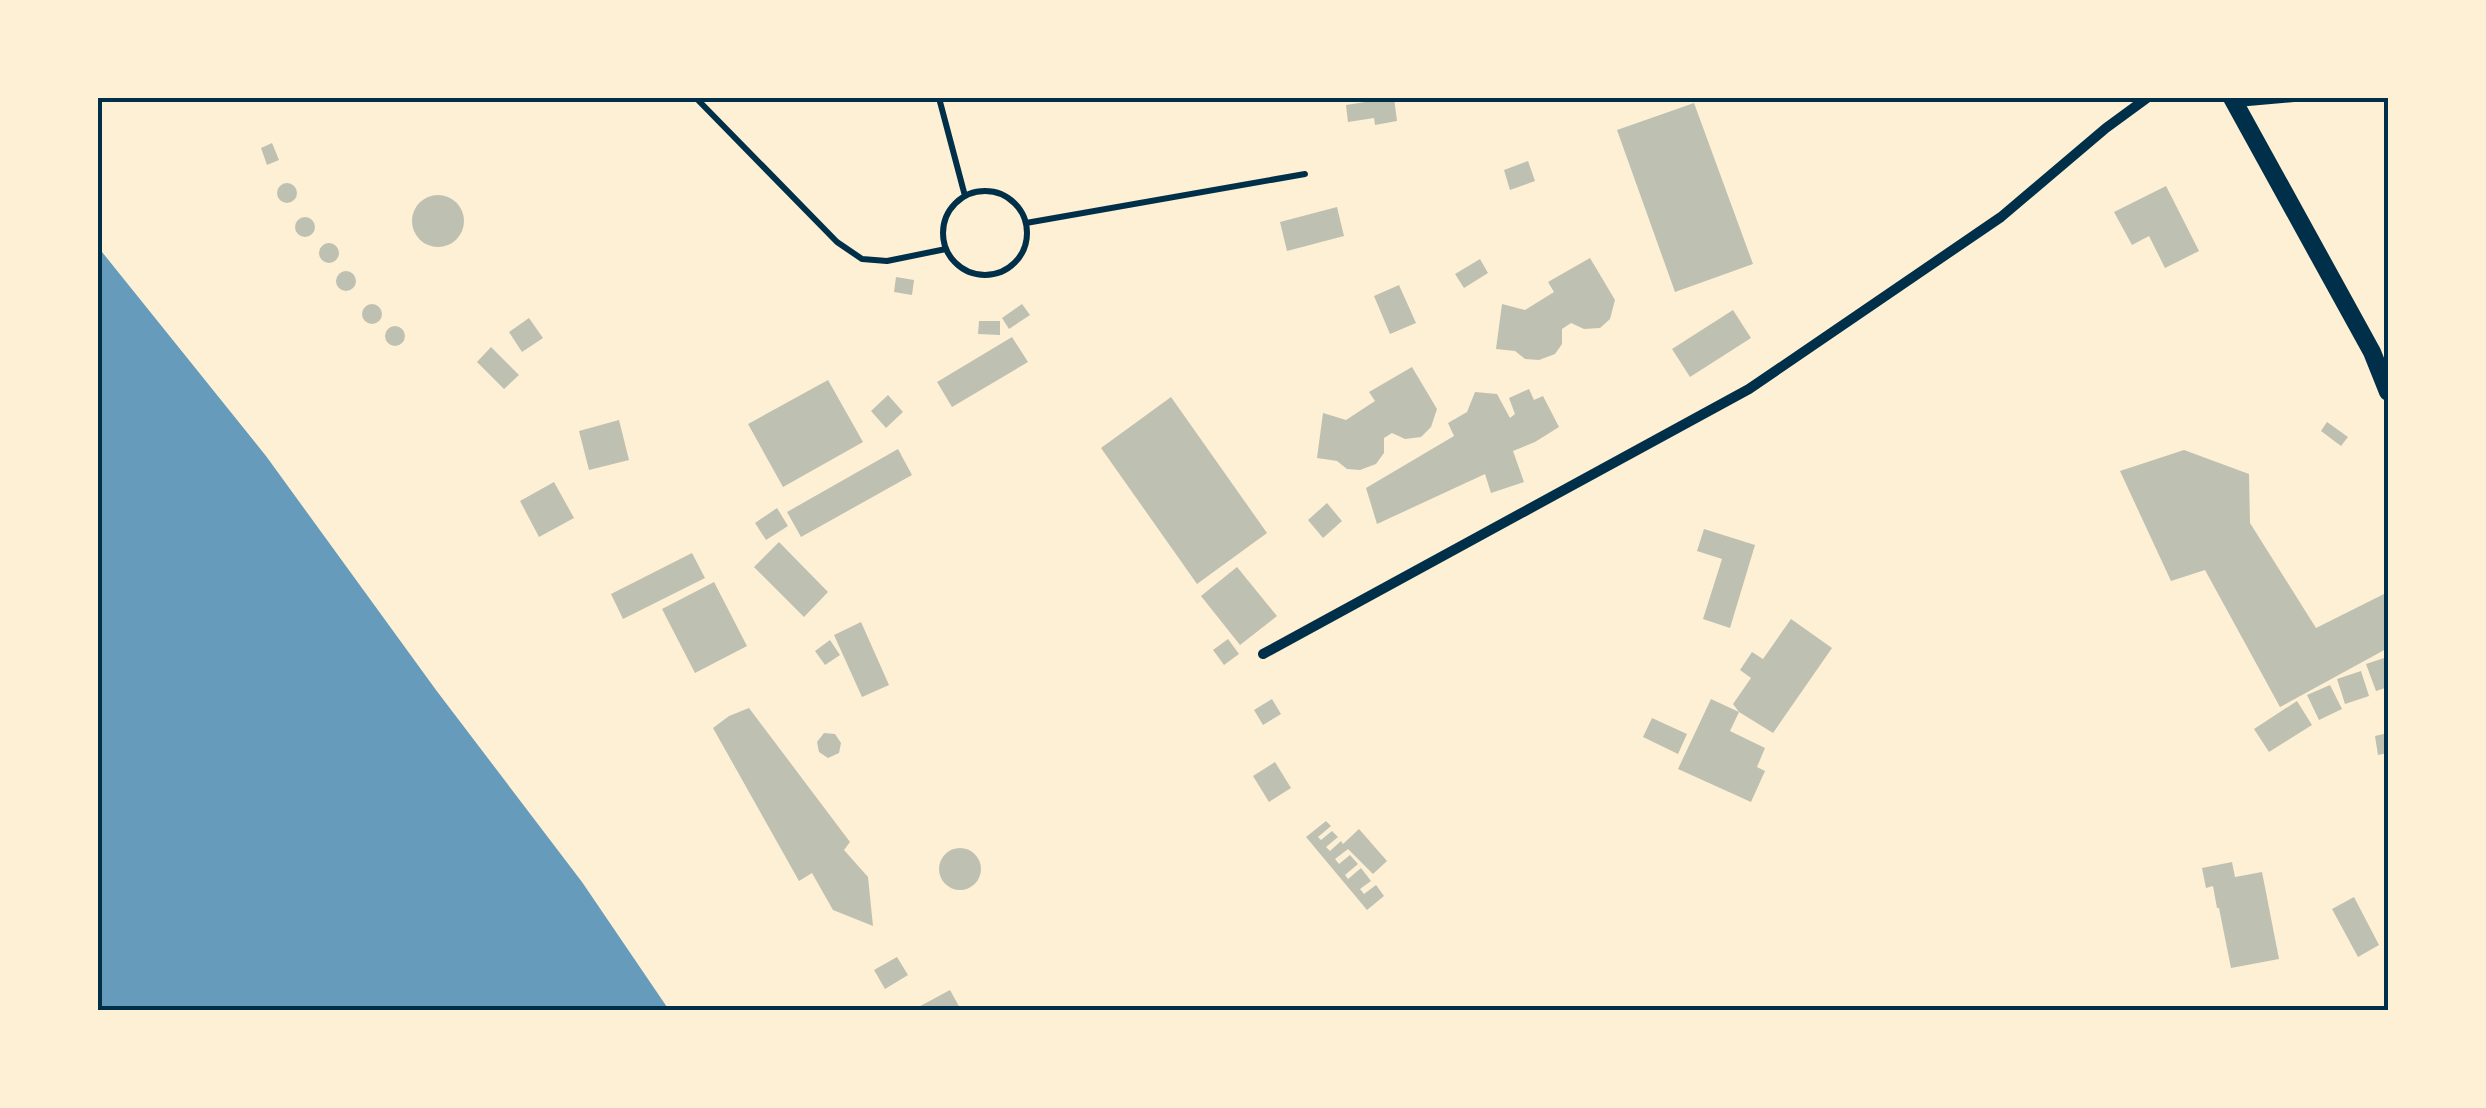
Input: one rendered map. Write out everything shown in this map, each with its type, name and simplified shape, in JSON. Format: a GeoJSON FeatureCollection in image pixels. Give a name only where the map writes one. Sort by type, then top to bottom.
{"type":"FeatureCollection","features":[{"type":"Feature","properties":{"kind":"street"},"geometry":{"type":"LineString","coordinates":[[1263,654],[1749,389],[2002,217],[2147,98]]}},
{"type":"Feature","properties":{"kind":"street"},"geometry":{"type":"LineString","coordinates":[[2234,101],[2372,352],[2388,392]]}},
{"type":"Feature","properties":{"kind":"lane"},"geometry":{"type":"LineString","coordinates":[[696,98],[836,242],[862,259],[888,261],[946,249]]}},
{"type":"Feature","properties":{"kind":"lane"},"geometry":{"type":"LineString","coordinates":[[939,98],[964,196]]}},
{"type":"Feature","properties":{"kind":"lane"},"geometry":{"type":"LineString","coordinates":[[2234,101],[2305,98]]}},
{"type":"Feature","properties":{"kind":"lane"},"geometry":{"type":"LineString","coordinates":[[1026,223],[1305,174]]}},
{"type":"Feature","properties":{"kind":"lane"},"geometry":{"type":"LineString","coordinates":[[994,192],[1008,198],[1026,223],[1027,236],[1018,260],[994,274],[966,270],[954,262],[946,249],[943,237],[948,214],[964,196],[994,192]]}},
{"type":"Feature","properties":{"kind":"water"},"geometry":{"type":"Polygon","coordinates":[[[98,247],[266,456],[582,882],[669,1010],[98,1010],[98,247]]]}},
{"type":"Feature","properties":{"kind":"building"},"geometry":{"type":"Polygon","coordinates":[[[1371,98],[1394,98],[1397,121],[1375,125],[1374,118],[1348,122],[1346,105],[1372,101],[1371,98]]]}},
{"type":"Feature","properties":{"kind":"building"},"geometry":{"type":"Polygon","coordinates":[[[1694,103],[1753,264],[1675,292],[1617,130],[1694,103]]]}},
{"type":"Feature","properties":{"kind":"building"},"geometry":{"type":"Polygon","coordinates":[[[272,143],[279,160],[267,165],[261,148],[272,143]]]}},
{"type":"Feature","properties":{"kind":"building"},"geometry":{"type":"Polygon","coordinates":[[[1528,161],[1535,181],[1510,190],[1504,170],[1528,161]]]}},
{"type":"Feature","properties":{"kind":"building"},"geometry":{"type":"Polygon","coordinates":[[[287,183],[297,193],[287,203],[277,193],[287,183]]]}},
{"type":"Feature","properties":{"kind":"building"},"geometry":{"type":"Polygon","coordinates":[[[2166,186],[2199,251],[2165,268],[2149,236],[2132,245],[2114,212],[2166,186]]]}},
{"type":"Feature","properties":{"kind":"building"},"geometry":{"type":"Polygon","coordinates":[[[438,195],[456,203],[464,221],[456,239],[438,247],[420,239],[412,221],[420,203],[438,195]]]}},
{"type":"Feature","properties":{"kind":"building"},"geometry":{"type":"Polygon","coordinates":[[[1337,207],[1344,236],[1287,251],[1280,222],[1337,207]]]}},
{"type":"Feature","properties":{"kind":"building"},"geometry":{"type":"Polygon","coordinates":[[[305,217],[315,227],[305,237],[295,227],[305,217]]]}},
{"type":"Feature","properties":{"kind":"building"},"geometry":{"type":"Polygon","coordinates":[[[329,243],[339,253],[329,263],[319,253],[329,243]]]}},
{"type":"Feature","properties":{"kind":"building"},"geometry":{"type":"Polygon","coordinates":[[[1590,258],[1615,300],[1610,319],[1600,328],[1584,329],[1571,323],[1562,329],[1562,344],[1555,354],[1539,360],[1496,349],[1502,304],[1525,310],[1554,292],[1548,282],[1590,258]]]}},
{"type":"Feature","properties":{"kind":"building"},"geometry":{"type":"Polygon","coordinates":[[[1480,259],[1488,273],[1464,288],[1455,274],[1480,259]]]}},
{"type":"Feature","properties":{"kind":"building"},"geometry":{"type":"Polygon","coordinates":[[[346,271],[356,281],[346,291],[336,281],[346,271]]]}},
{"type":"Feature","properties":{"kind":"building"},"geometry":{"type":"Polygon","coordinates":[[[896,277],[914,280],[912,295],[894,292],[896,277]]]}},
{"type":"Feature","properties":{"kind":"building"},"geometry":{"type":"Polygon","coordinates":[[[1399,285],[1416,323],[1390,334],[1374,296],[1399,285]]]}},
{"type":"Feature","properties":{"kind":"building"},"geometry":{"type":"Polygon","coordinates":[[[372,304],[382,314],[372,324],[362,314],[372,304]]]}},
{"type":"Feature","properties":{"kind":"building"},"geometry":{"type":"Polygon","coordinates":[[[1022,304],[1030,315],[1009,329],[1002,318],[1022,304]]]}},
{"type":"Feature","properties":{"kind":"building"},"geometry":{"type":"Polygon","coordinates":[[[1733,310],[1751,338],[1690,377],[1672,349],[1733,310]]]}},
{"type":"Feature","properties":{"kind":"building"},"geometry":{"type":"Polygon","coordinates":[[[529,318],[543,338],[522,352],[509,332],[529,318]]]}},
{"type":"Feature","properties":{"kind":"building"},"geometry":{"type":"Polygon","coordinates":[[[979,321],[1000,321],[1000,335],[978,334],[979,321]]]}},
{"type":"Feature","properties":{"kind":"building"},"geometry":{"type":"Polygon","coordinates":[[[395,326],[405,336],[395,346],[385,336],[395,326]]]}},
{"type":"Feature","properties":{"kind":"building"},"geometry":{"type":"Polygon","coordinates":[[[1012,337],[1028,362],[952,407],[937,382],[1012,337]]]}},
{"type":"Feature","properties":{"kind":"building"},"geometry":{"type":"Polygon","coordinates":[[[491,347],[519,375],[504,389],[477,362],[491,347]]]}},
{"type":"Feature","properties":{"kind":"building"},"geometry":{"type":"Polygon","coordinates":[[[1412,367],[1437,409],[1431,427],[1421,437],[1405,439],[1392,433],[1384,438],[1384,453],[1376,464],[1360,470],[1317,458],[1323,413],[1346,420],[1375,401],[1369,392],[1412,367]]]}},
{"type":"Feature","properties":{"kind":"building"},"geometry":{"type":"Polygon","coordinates":[[[828,380],[863,442],[783,487],[748,424],[828,380]]]}},
{"type":"Feature","properties":{"kind":"building"},"geometry":{"type":"Polygon","coordinates":[[[1529,389],[1534,400],[1543,396],[1559,427],[1513,451],[1524,482],[1491,493],[1485,474],[1377,524],[1366,488],[1454,436],[1448,423],[1467,412],[1475,392],[1497,394],[1510,418],[1515,414],[1509,398],[1529,389]]]}},
{"type":"Feature","properties":{"kind":"building"},"geometry":{"type":"Polygon","coordinates":[[[888,395],[903,412],[886,428],[871,411],[888,395]]]}},
{"type":"Feature","properties":{"kind":"building"},"geometry":{"type":"Polygon","coordinates":[[[1171,397],[1267,533],[1197,584],[1101,448],[1171,397]]]}},
{"type":"Feature","properties":{"kind":"building"},"geometry":{"type":"Polygon","coordinates":[[[619,420],[629,460],[589,470],[579,431],[619,420]]]}},
{"type":"Feature","properties":{"kind":"building"},"geometry":{"type":"Polygon","coordinates":[[[2327,422],[2348,437],[2341,446],[2321,431],[2327,422]]]}},
{"type":"Feature","properties":{"kind":"building"},"geometry":{"type":"Polygon","coordinates":[[[898,449],[912,475],[801,537],[787,512],[898,449]]]}},
{"type":"Feature","properties":{"kind":"building"},"geometry":{"type":"Polygon","coordinates":[[[2184,450],[2249,474],[2250,523],[2316,628],[2388,592],[2388,648],[2280,707],[2205,570],[2171,581],[2120,471],[2184,450]]]}},
{"type":"Feature","properties":{"kind":"building"},"geometry":{"type":"Polygon","coordinates":[[[554,482],[574,518],[539,537],[520,501],[554,482]]]}},
{"type":"Feature","properties":{"kind":"building"},"geometry":{"type":"Polygon","coordinates":[[[1327,503],[1342,521],[1323,538],[1308,520],[1327,503]]]}},
{"type":"Feature","properties":{"kind":"building"},"geometry":{"type":"Polygon","coordinates":[[[777,508],[788,526],[766,540],[755,523],[777,508]]]}},
{"type":"Feature","properties":{"kind":"building"},"geometry":{"type":"Polygon","coordinates":[[[1704,529],[1755,545],[1730,628],[1703,619],[1722,559],[1697,551],[1704,529]]]}},
{"type":"Feature","properties":{"kind":"building"},"geometry":{"type":"Polygon","coordinates":[[[779,542],[828,592],[804,617],[754,567],[779,542]]]}},
{"type":"Feature","properties":{"kind":"building"},"geometry":{"type":"Polygon","coordinates":[[[692,553],[705,578],[623,619],[611,594],[692,553]]]}},
{"type":"Feature","properties":{"kind":"building"},"geometry":{"type":"Polygon","coordinates":[[[1237,567],[1277,616],[1240,645],[1201,596],[1237,567]]]}},
{"type":"Feature","properties":{"kind":"building"},"geometry":{"type":"Polygon","coordinates":[[[714,582],[747,646],[695,673],[662,609],[714,582]]]}},
{"type":"Feature","properties":{"kind":"building"},"geometry":{"type":"Polygon","coordinates":[[[1791,619],[1832,648],[1773,733],[1733,704],[1751,678],[1740,670],[1752,652],[1763,659],[1791,619]]]}},
{"type":"Feature","properties":{"kind":"building"},"geometry":{"type":"Polygon","coordinates":[[[861,622],[889,685],[862,697],[834,635],[861,622]]]}},
{"type":"Feature","properties":{"kind":"building"},"geometry":{"type":"Polygon","coordinates":[[[1228,639],[1239,654],[1224,665],[1213,650],[1228,639]]]}},
{"type":"Feature","properties":{"kind":"building"},"geometry":{"type":"Polygon","coordinates":[[[830,640],[840,655],[825,665],[815,651],[830,640]]]}},
{"type":"Feature","properties":{"kind":"building"},"geometry":{"type":"Polygon","coordinates":[[[2387,657],[2388,687],[2376,691],[2366,664],[2387,657]]]}},
{"type":"Feature","properties":{"kind":"building"},"geometry":{"type":"Polygon","coordinates":[[[2361,671],[2369,696],[2345,704],[2337,679],[2361,671]]]}},
{"type":"Feature","properties":{"kind":"building"},"geometry":{"type":"Polygon","coordinates":[[[2330,685],[2342,709],[2319,720],[2307,695],[2330,685]]]}},
{"type":"Feature","properties":{"kind":"building"},"geometry":{"type":"Polygon","coordinates":[[[1272,699],[1281,714],[1263,725],[1254,710],[1272,699]]]}},
{"type":"Feature","properties":{"kind":"building"},"geometry":{"type":"Polygon","coordinates":[[[1711,699],[1739,712],[1730,731],[1765,748],[1757,767],[1765,771],[1751,802],[1678,769],[1711,699]]]}},
{"type":"Feature","properties":{"kind":"building"},"geometry":{"type":"Polygon","coordinates":[[[2297,701],[2312,725],[2269,752],[2254,729],[2297,701]]]}},
{"type":"Feature","properties":{"kind":"building"},"geometry":{"type":"Polygon","coordinates":[[[749,708],[850,842],[844,850],[868,877],[873,926],[833,910],[812,873],[799,881],[713,728],[749,708]]]}},
{"type":"Feature","properties":{"kind":"building"},"geometry":{"type":"Polygon","coordinates":[[[1652,718],[1687,734],[1678,754],[1643,737],[1652,718]]]}},
{"type":"Feature","properties":{"kind":"building"},"geometry":{"type":"Polygon","coordinates":[[[824,733],[835,734],[841,743],[839,753],[828,758],[819,752],[817,742],[824,733]]]}},
{"type":"Feature","properties":{"kind":"building"},"geometry":{"type":"Polygon","coordinates":[[[2388,733],[2388,753],[2378,755],[2375,736],[2388,733]]]}},
{"type":"Feature","properties":{"kind":"building"},"geometry":{"type":"Polygon","coordinates":[[[1275,762],[1291,788],[1269,802],[1253,776],[1275,762]]]}},
{"type":"Feature","properties":{"kind":"building"},"geometry":{"type":"Polygon","coordinates":[[[1326,821],[1331,826],[1318,837],[1321,840],[1332,831],[1338,837],[1326,847],[1330,851],[1359,829],[1387,861],[1373,874],[1348,849],[1335,859],[1339,864],[1350,855],[1358,864],[1345,875],[1348,879],[1361,868],[1371,881],[1360,889],[1364,894],[1376,885],[1384,896],[1367,910],[1306,837],[1326,821]]]}},
{"type":"Feature","properties":{"kind":"building"},"geometry":{"type":"Polygon","coordinates":[[[960,848],[975,854],[981,869],[975,884],[960,890],[945,884],[939,869],[945,854],[960,848]]]}},
{"type":"Feature","properties":{"kind":"building"},"geometry":{"type":"Polygon","coordinates":[[[2232,862],[2235,877],[2262,872],[2279,959],[2231,968],[2213,886],[2206,888],[2202,868],[2232,862]]]}},
{"type":"Feature","properties":{"kind":"building"},"geometry":{"type":"Polygon","coordinates":[[[2354,897],[2379,945],[2358,957],[2332,909],[2354,897]]]}},
{"type":"Feature","properties":{"kind":"building"},"geometry":{"type":"Polygon","coordinates":[[[897,957],[908,975],[885,989],[874,970],[897,957]]]}},
{"type":"Feature","properties":{"kind":"building"},"geometry":{"type":"Polygon","coordinates":[[[950,990],[961,1010],[913,1010],[950,990]]]}}]}
